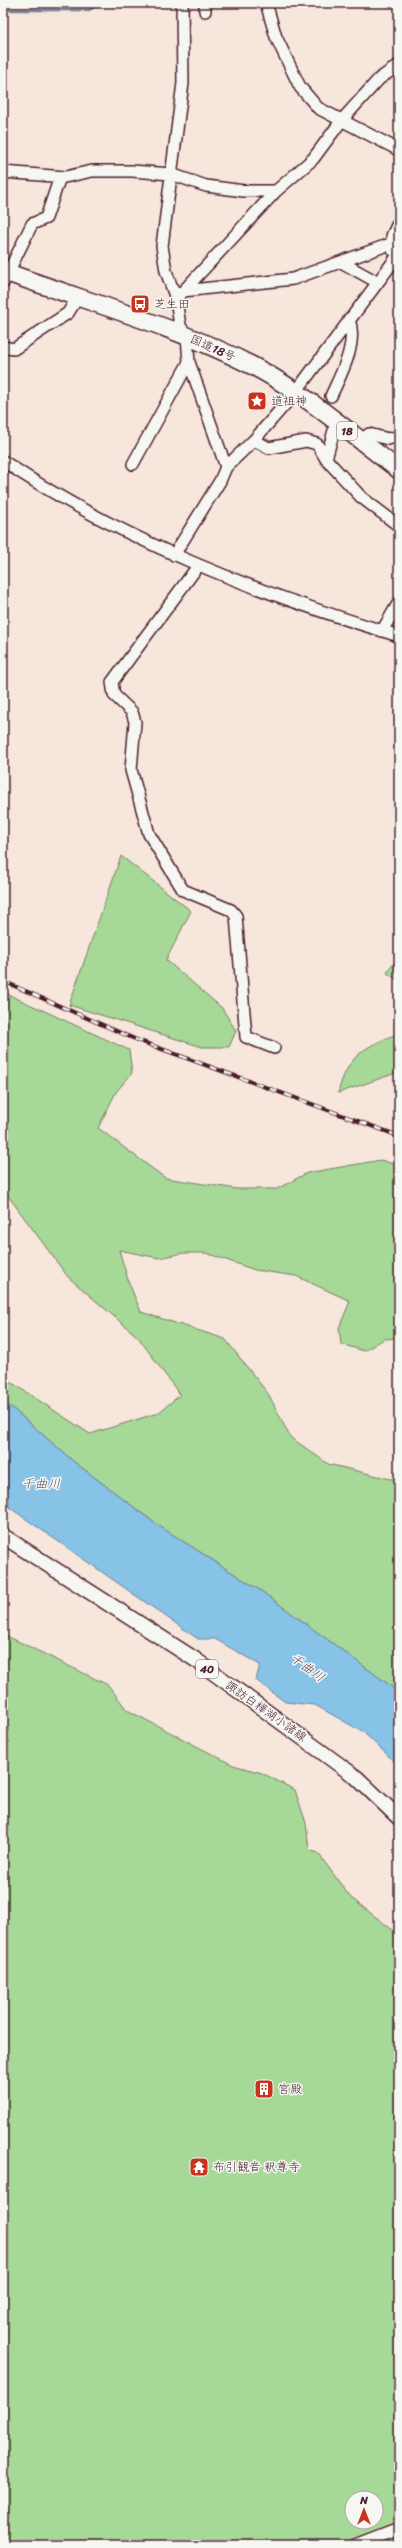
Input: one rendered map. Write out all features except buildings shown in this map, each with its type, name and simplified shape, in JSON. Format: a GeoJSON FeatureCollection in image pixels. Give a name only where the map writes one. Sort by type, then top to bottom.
{"type":"FeatureCollection","features":[{"type":"Feature","properties":{"kind":"highway","name":"国道18号"},"geometry":{"type":"LineString","coordinates":[[4,276],[78,297],[187,336],[254,367],[295,393],[399,470]]}},
{"type":"Feature","properties":{"kind":"main road","name":"諏訪白樺湖小諸線"},"geometry":{"type":"LineString","coordinates":[[3,1536],[196,1660],[350,1772],[399,1818]]}},
{"type":"Feature","properties":{"kind":"street"},"geometry":{"type":"LineString","coordinates":[[182,3],[182,83],[162,246],[166,271],[179,296],[180,326],[187,336],[189,362],[226,467]]}},
{"type":"Feature","properties":{"kind":"street"},"geometry":{"type":"LineString","coordinates":[[266,3],[276,38],[300,87],[318,108],[399,150]]}},
{"type":"Feature","properties":{"kind":"street"},"geometry":{"type":"LineString","coordinates":[[179,296],[276,191],[313,159],[342,120],[380,79],[399,66]]}},
{"type":"Feature","properties":{"kind":"street"},"geometry":{"type":"LineString","coordinates":[[3,172],[60,177],[92,171],[132,170],[171,174],[206,186],[244,191],[276,191]]}},
{"type":"Feature","properties":{"kind":"street"},"geometry":{"type":"LineString","coordinates":[[4,276],[32,224],[46,218],[60,177]]}},
{"type":"Feature","properties":{"kind":"street"},"geometry":{"type":"LineString","coordinates":[[174,555],[220,481],[226,467],[254,440],[295,393],[396,256],[392,236],[399,221]]}},
{"type":"Feature","properties":{"kind":"street"},"geometry":{"type":"LineString","coordinates":[[179,296],[293,279],[393,243]]}},
{"type":"Feature","properties":{"kind":"street"},"geometry":{"type":"LineString","coordinates":[[341,262],[376,282]]}},
{"type":"Feature","properties":{"kind":"street"},"geometry":{"type":"LineString","coordinates":[[3,347],[14,349],[68,313],[78,297]]}},
{"type":"Feature","properties":{"kind":"street"},"geometry":{"type":"LineString","coordinates":[[331,396],[348,358],[353,328],[349,320]]}},
{"type":"Feature","properties":{"kind":"street"},"geometry":{"type":"LineString","coordinates":[[133,464],[189,362]]}},
{"type":"Feature","properties":{"kind":"street"},"geometry":{"type":"LineString","coordinates":[[326,459],[336,423]]}},
{"type":"Feature","properties":{"kind":"street"},"geometry":{"type":"LineString","coordinates":[[361,442],[369,434],[388,439],[399,436]]}},
{"type":"Feature","properties":{"kind":"street"},"geometry":{"type":"LineString","coordinates":[[254,440],[269,448],[306,441],[317,444],[326,459],[361,497],[399,526]]}},
{"type":"Feature","properties":{"kind":"street"},"geometry":{"type":"LineString","coordinates":[[3,462],[101,519],[198,566],[328,615],[399,636]]}},
{"type":"Feature","properties":{"kind":"street"},"geometry":{"type":"LineString","coordinates":[[198,566],[112,682],[114,695],[132,712],[134,717],[132,770],[149,834],[183,890],[231,910],[236,916],[246,1037],[274,1048]]}},
{"type":"Feature","properties":{"kind":"street"},"geometry":{"type":"LineString","coordinates":[[382,631],[399,602]]}},
{"type":"Feature","properties":{"kind":"street"},"geometry":{"type":"LineString","coordinates":[[355,2545],[399,2528]]}},
{"type":"Feature","properties":{"kind":"green space"},"geometry":{"type":"Polygon","coordinates":[[[121,856],[191,911],[166,960],[222,1008],[236,1031],[229,1047],[202,1047],[69,1005],[121,856]]]}},
{"type":"Feature","properties":{"kind":"green space"},"geometry":{"type":"Polygon","coordinates":[[[399,956],[399,981],[387,973],[399,956]]]}},
{"type":"Feature","properties":{"kind":"green space"},"geometry":{"type":"Polygon","coordinates":[[[3,992],[129,1050],[132,1073],[116,1092],[98,1128],[165,1178],[237,1189],[277,1189],[307,1173],[381,1160],[399,1166],[399,1338],[384,1339],[364,1351],[341,1344],[339,1328],[350,1301],[296,1276],[255,1270],[206,1253],[184,1253],[159,1258],[119,1250],[129,1283],[141,1312],[225,1339],[269,1395],[290,1437],[328,1464],[390,1479],[399,1478],[399,1692],[261,1591],[156,1524],[73,1461],[3,1400],[3,1377],[90,1434],[158,1413],[180,1395],[138,1337],[68,1277],[3,1189],[3,992]]]}},
{"type":"Feature","properties":{"kind":"green space"},"geometry":{"type":"Polygon","coordinates":[[[399,1033],[399,1072],[338,1093],[347,1069],[360,1054],[367,1048],[399,1033]]]}},
{"type":"Feature","properties":{"kind":"green space"},"geometry":{"type":"Polygon","coordinates":[[[3,1634],[108,1685],[127,1710],[233,1765],[262,1773],[295,1790],[306,1823],[309,1850],[318,1853],[350,1897],[399,1935],[399,2545],[3,2545],[3,1634]]]}},
{"type":"Feature","properties":{"kind":"water","name":"千曲川"},"geometry":{"type":"Polygon","coordinates":[[[3,1400],[73,1461],[156,1524],[261,1591],[399,1692],[399,1766],[363,1732],[315,1705],[285,1702],[256,1680],[260,1665],[215,1639],[198,1639],[3,1503],[3,1400]]]}},
{"type":"Feature","properties":{"kind":"waterway"},"geometry":{"type":"LineString","coordinates":[[3,10],[89,10],[101,3]]}},
{"type":"Feature","properties":{"kind":"railway"},"geometry":{"type":"LineString","coordinates":[[3,981],[137,1040],[399,1136]]}},
{"type":"Feature","properties":{"kind":"place","name":"芝生田"},"geometry":{"type":"Point","coordinates":[140,304]}},
{"type":"Feature","properties":{"kind":"place","name":"道祖神"},"geometry":{"type":"Point","coordinates":[257,401]}},
{"type":"Feature","properties":{"kind":"place","name":"宮殿"},"geometry":{"type":"Point","coordinates":[264,2089]}},
{"type":"Feature","properties":{"kind":"place","name":"布引観音 釈尊寺"},"geometry":{"type":"Point","coordinates":[199,2167]}}]}
